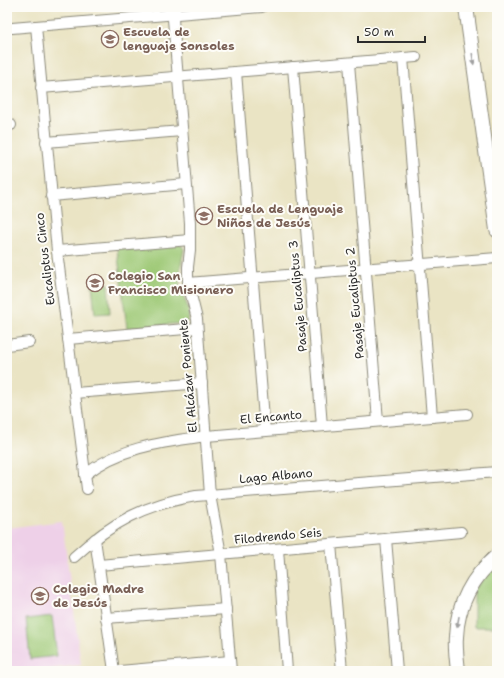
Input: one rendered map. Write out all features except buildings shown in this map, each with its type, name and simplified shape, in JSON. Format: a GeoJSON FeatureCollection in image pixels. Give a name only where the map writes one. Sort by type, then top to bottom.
{"type":"FeatureCollection","features":[{"type":"Feature","properties":{"kind":"street"},"geometry":{"type":"LineString","coordinates":[[12,28],[172,11],[262,7]]}},
{"type":"Feature","properties":{"kind":"street"},"geometry":{"type":"LineString","coordinates":[[466,7],[497,230]]}},
{"type":"Feature","properties":{"kind":"street","name":"El Alcázar Poniente"},"geometry":{"type":"LineString","coordinates":[[172,11],[190,240],[187,273],[198,328],[210,495],[221,554],[231,666]]}},
{"type":"Feature","properties":{"kind":"street","name":"Eucaliptus Cinco"},"geometry":{"type":"LineString","coordinates":[[36,26],[51,196],[86,489]]}},
{"type":"Feature","properties":{"kind":"street"},"geometry":{"type":"LineString","coordinates":[[41,88],[416,57]]}},
{"type":"Feature","properties":{"kind":"street"},"geometry":{"type":"LineString","coordinates":[[403,58],[432,417]]}},
{"type":"Feature","properties":{"kind":"street","name":"Pasaje Eucaliptus 2"},"geometry":{"type":"LineString","coordinates":[[349,63],[378,421]]}},
{"type":"Feature","properties":{"kind":"street","name":"Pasaje Eucaliptus 3"},"geometry":{"type":"LineString","coordinates":[[293,67],[322,426]]}},
{"type":"Feature","properties":{"kind":"street"},"geometry":{"type":"LineString","coordinates":[[236,72],[265,431]]}},
{"type":"Feature","properties":{"kind":"street"},"geometry":{"type":"LineString","coordinates":[[46,142],[182,130]]}},
{"type":"Feature","properties":{"kind":"street"},"geometry":{"type":"LineString","coordinates":[[51,196],[186,184]]}},
{"type":"Feature","properties":{"kind":"street"},"geometry":{"type":"LineString","coordinates":[[57,250],[190,240]]}},
{"type":"Feature","properties":{"kind":"street"},"geometry":{"type":"LineString","coordinates":[[188,283],[497,258]]}},
{"type":"Feature","properties":{"kind":"street"},"geometry":{"type":"LineString","coordinates":[[68,340],[198,328]]}},
{"type":"Feature","properties":{"kind":"street"},"geometry":{"type":"LineString","coordinates":[[7,345],[30,342]]}},
{"type":"Feature","properties":{"kind":"street"},"geometry":{"type":"LineString","coordinates":[[75,393],[202,383]]}},
{"type":"Feature","properties":{"kind":"street","name":"El Encanto"},"geometry":{"type":"LineString","coordinates":[[85,475],[119,455],[167,441],[206,436],[467,414]]}},
{"type":"Feature","properties":{"kind":"street","name":"Lago Albano"},"geometry":{"type":"LineString","coordinates":[[74,557],[105,531],[127,517],[152,506],[181,498],[497,472]]}},
{"type":"Feature","properties":{"kind":"street","name":"Filodrendo Seis"},"geometry":{"type":"LineString","coordinates":[[98,565],[461,532]]}},
{"type":"Feature","properties":{"kind":"street"},"geometry":{"type":"LineString","coordinates":[[95,539],[114,671]]}},
{"type":"Feature","properties":{"kind":"street"},"geometry":{"type":"LineString","coordinates":[[386,539],[396,671]]}},
{"type":"Feature","properties":{"kind":"street"},"geometry":{"type":"LineString","coordinates":[[331,544],[342,671]]}},
{"type":"Feature","properties":{"kind":"street"},"geometry":{"type":"LineString","coordinates":[[278,549],[287,671]]}},
{"type":"Feature","properties":{"kind":"street"},"geometry":{"type":"LineString","coordinates":[[458,671],[456,637],[461,608],[475,580],[487,565],[497,556]]}},
{"type":"Feature","properties":{"kind":"street"},"geometry":{"type":"LineString","coordinates":[[106,618],[226,609]]}},
{"type":"Feature","properties":{"kind":"street"},"geometry":{"type":"LineString","coordinates":[[120,671],[231,666]]}},
{"type":"Feature","properties":{"kind":"shaded area","name":"Colegio Madre de Jesús"},"geometry":{"type":"Polygon","coordinates":[[[62,521],[81,665],[35,671],[7,671],[7,528],[62,521]]]}},
{"type":"Feature","properties":{"kind":"green space"},"geometry":{"type":"Polygon","coordinates":[[[179,244],[184,249],[180,270],[180,286],[189,311],[189,319],[187,322],[183,323],[127,328],[117,249],[179,244]]]}},
{"type":"Feature","properties":{"kind":"green space"},"geometry":{"type":"Polygon","coordinates":[[[108,283],[110,313],[95,314],[92,284],[108,283]]]}},
{"type":"Feature","properties":{"kind":"green space"},"geometry":{"type":"Polygon","coordinates":[[[497,563],[497,627],[474,627],[474,589],[497,563]]]}},
{"type":"Feature","properties":{"kind":"green space"},"geometry":{"type":"Polygon","coordinates":[[[52,616],[57,656],[30,659],[26,619],[52,616]]]}},
{"type":"Feature","properties":{"kind":"place","name":"Escuela de lenguaje Sonsoles"},"geometry":{"type":"Point","coordinates":[110,39]}},
{"type":"Feature","properties":{"kind":"place","name":"Escuela de Lenguaje Niños de Jesús"},"geometry":{"type":"Point","coordinates":[204,216]}},
{"type":"Feature","properties":{"kind":"place","name":"Colegio San Francisco Misionero"},"geometry":{"type":"Point","coordinates":[95,283]}},
{"type":"Feature","properties":{"kind":"place","name":"Colegio Madre de Jesús"},"geometry":{"type":"Point","coordinates":[40,596]}}]}
